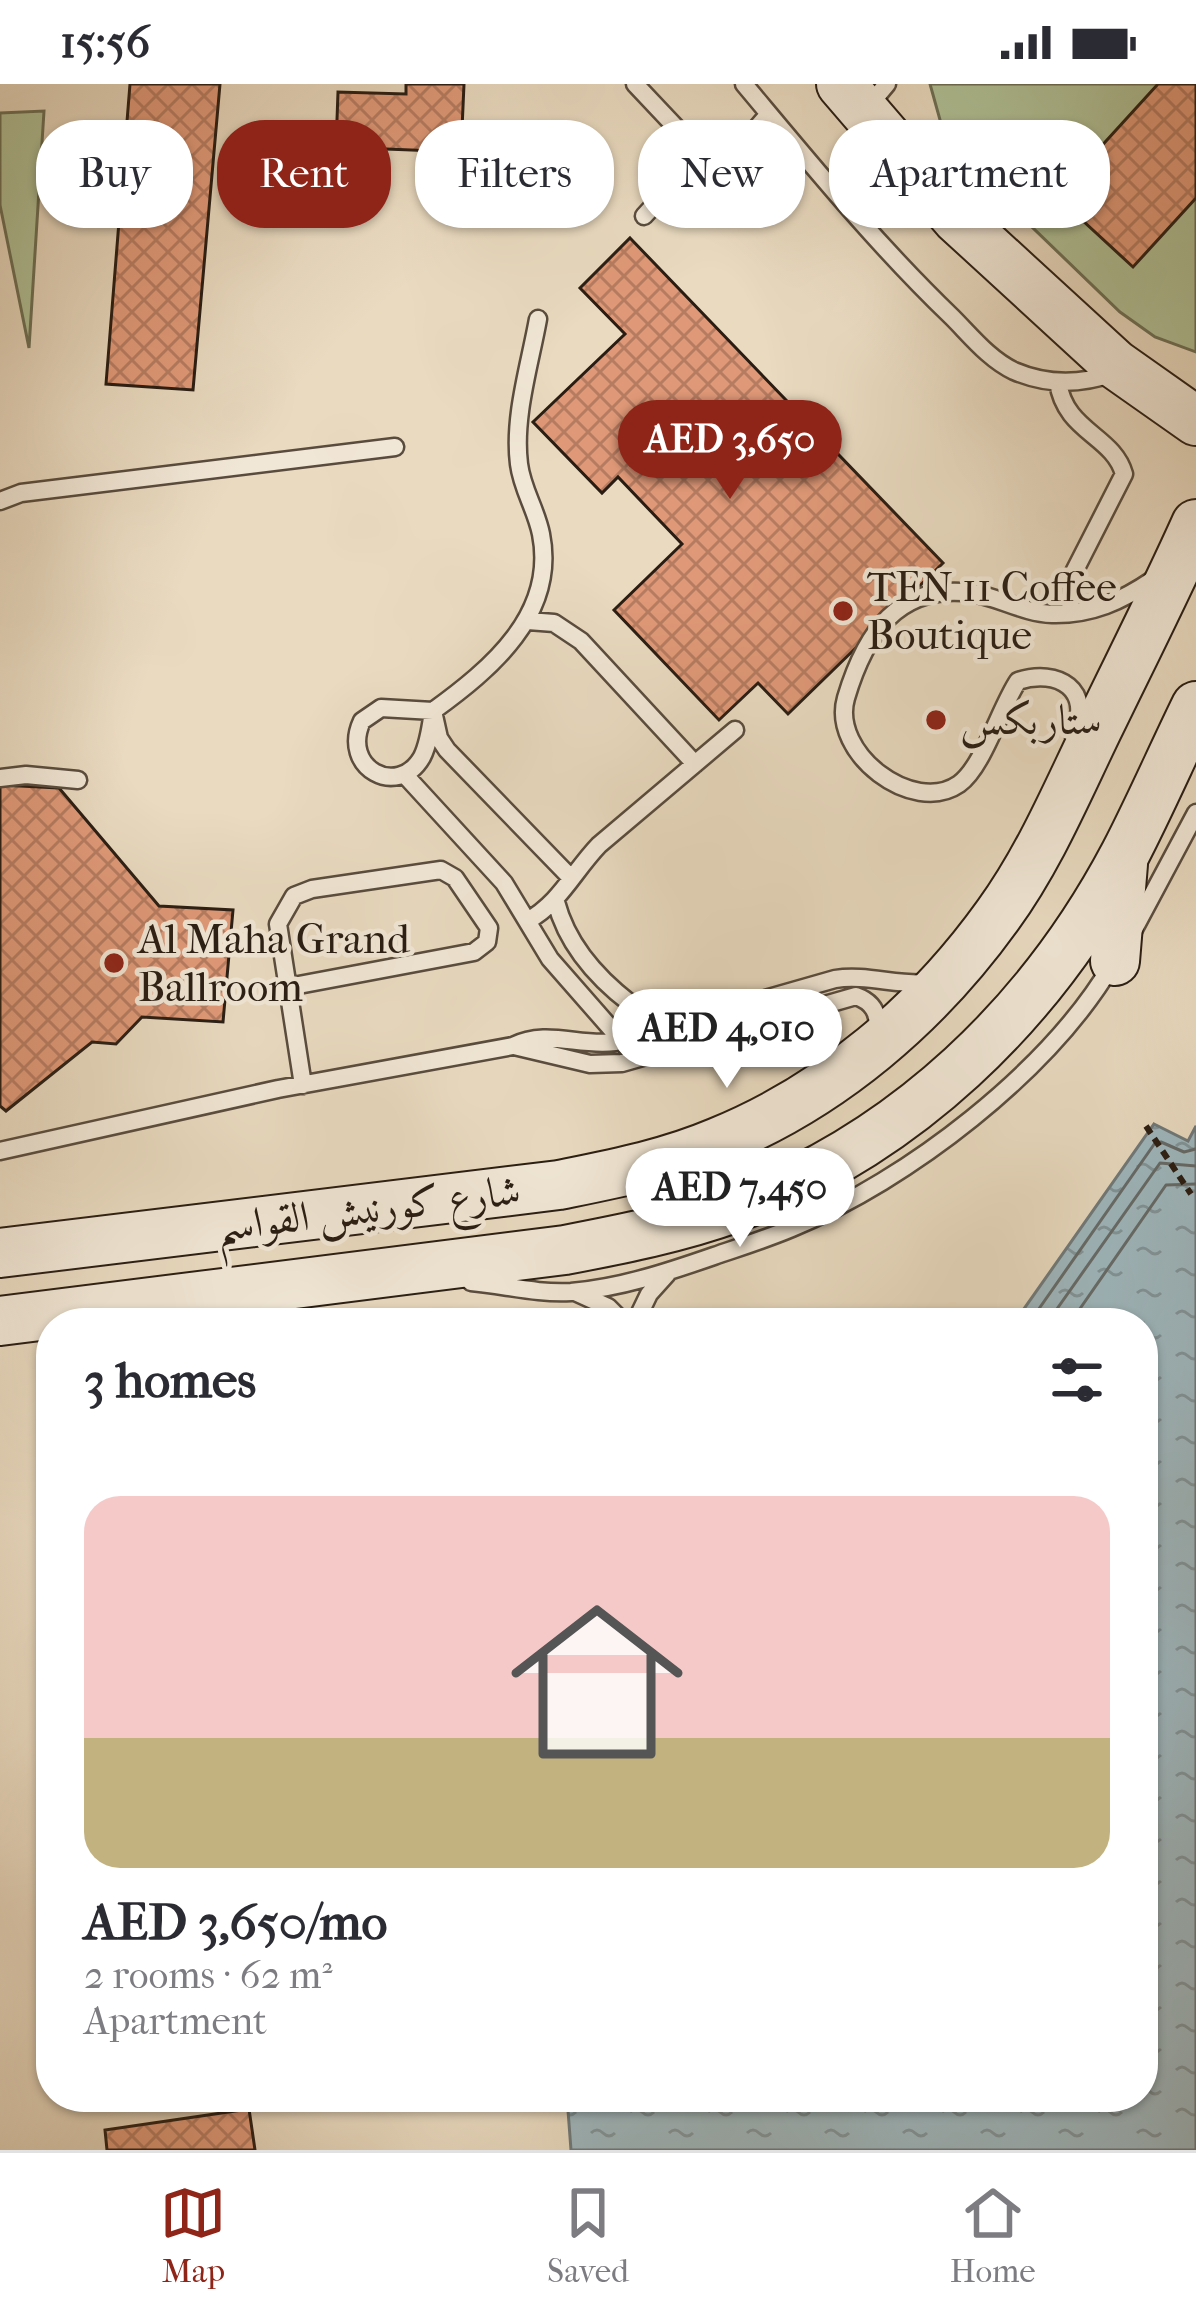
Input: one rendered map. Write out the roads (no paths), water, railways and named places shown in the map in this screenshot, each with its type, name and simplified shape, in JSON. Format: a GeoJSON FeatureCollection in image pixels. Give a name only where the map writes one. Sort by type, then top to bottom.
{"type":"FeatureCollection","features":[{"type":"Feature","properties":{"kind":"main road"},"geometry":{"type":"LineString","coordinates":[[864,94],[957,219],[1122,369],[1196,421]]}},
{"type":"Feature","properties":{"kind":"main road","name":"شارع كورنيش القواسم"},"geometry":{"type":"LineString","coordinates":[[0,1253],[559,1185],[642,1168],[719,1142],[809,1096],[875,1048],[949,978],[1000,913],[1039,827],[1188,543]]}},
{"type":"Feature","properties":{"kind":"main road","name":"شارع كورنيش القواسم"},"geometry":{"type":"LineString","coordinates":[[114,1308],[566,1250],[652,1233],[734,1208],[827,1166],[901,1120],[972,1060],[1030,997],[1124,857],[1196,706]]}},
{"type":"Feature","properties":{"kind":"main road"},"geometry":{"type":"LineString","coordinates":[[1115,961],[1124,857]]}},
{"type":"Feature","properties":{"kind":"main road","name":"شارع كورنيش القواسم"},"geometry":{"type":"LineString","coordinates":[[0,1322],[36,1318]]}},
{"type":"Feature","properties":{"kind":"lane"},"geometry":{"type":"LineString","coordinates":[[635,84],[669,120]]}},
{"type":"Feature","properties":{"kind":"lane"},"geometry":{"type":"LineString","coordinates":[[744,84],[892,260],[988,354],[1012,370],[1058,382],[1095,379],[1122,369]]}},
{"type":"Feature","properties":{"kind":"lane"},"geometry":{"type":"LineString","coordinates":[[763,120],[769,114]]}},
{"type":"Feature","properties":{"kind":"lane"},"geometry":{"type":"LineString","coordinates":[[434,710],[381,709],[362,721],[356,744],[364,765],[382,776],[404,774],[422,756],[434,710],[474,679],[528,621],[543,551],[523,485],[518,448],[538,319]]}},
{"type":"Feature","properties":{"kind":"lane"},"geometry":{"type":"LineString","coordinates":[[1058,382],[1067,412],[1120,462],[1124,474],[1073,574],[1070,612]]}},
{"type":"Feature","properties":{"kind":"lane"},"geometry":{"type":"LineString","coordinates":[[0,501],[21,494],[395,447]]}},
{"type":"Feature","properties":{"kind":"lane"},"geometry":{"type":"LineString","coordinates":[[1061,758],[1079,721],[1078,699],[1065,682],[1042,674],[1018,681],[963,782],[945,791],[920,791],[868,767],[849,740],[844,707],[855,670],[880,625],[907,601],[942,591],[977,594],[1010,607],[1051,614],[1070,612],[1123,601],[1188,543]]}},
{"type":"Feature","properties":{"kind":"lane"},"geometry":{"type":"LineString","coordinates":[[528,621],[554,623],[568,630],[695,764]]}},
{"type":"Feature","properties":{"kind":"lane"},"geometry":{"type":"LineString","coordinates":[[434,710],[439,738],[447,750],[571,878]]}},
{"type":"Feature","properties":{"kind":"lane"},"geometry":{"type":"LineString","coordinates":[[527,921],[556,902],[598,845],[734,730]]}},
{"type":"Feature","properties":{"kind":"lane"},"geometry":{"type":"LineString","coordinates":[[404,774],[505,883],[550,959],[635,1059]]}},
{"type":"Feature","properties":{"kind":"lane"},"geometry":{"type":"LineString","coordinates":[[0,778],[26,775],[78,780]]}},
{"type":"Feature","properties":{"kind":"lane","name":"شارع كورنيش القواسم"},"geometry":{"type":"LineString","coordinates":[[350,1279],[445,1280],[574,1292],[672,1270],[794,1227],[884,1179],[1038,1061],[1092,998],[1151,902],[1196,813]]}},
{"type":"Feature","properties":{"kind":"lane"},"geometry":{"type":"LineString","coordinates":[[288,987],[474,952],[488,942],[489,928],[455,878],[441,869],[302,892],[286,903],[278,924],[303,1084]]}},
{"type":"Feature","properties":{"kind":"lane"},"geometry":{"type":"LineString","coordinates":[[556,902],[566,932],[588,962],[628,1002],[664,1026],[671,1047]]}},
{"type":"Feature","properties":{"kind":"lane"},"geometry":{"type":"LineString","coordinates":[[0,1151],[303,1084],[513,1046],[542,1036],[598,1044],[623,1040],[835,979],[856,976],[910,985],[949,978]]}},
{"type":"Feature","properties":{"kind":"lane"},"geometry":{"type":"LineString","coordinates":[[513,1046],[590,1064],[635,1059],[856,996],[871,1003],[877,1013],[875,1048]]}},
{"type":"Feature","properties":{"kind":"lane"},"geometry":{"type":"LineString","coordinates":[[643,1308],[672,1270]]}},
{"type":"Feature","properties":{"kind":"lane"},"geometry":{"type":"LineString","coordinates":[[574,1292],[609,1308]]}},
{"type":"Feature","properties":{"kind":"water"},"geometry":{"type":"Polygon","coordinates":[[[1154,1124],[1188,1141],[1196,1126],[1196,2150],[571,2150],[568,2112],[1158,2112],[1158,1308],[1025,1308],[1154,1124]]]}},
{"type":"Feature","properties":{"kind":"place","name":"TEN 11 Coffee Boutique"},"geometry":{"type":"Point","coordinates":[843,611]}},
{"type":"Feature","properties":{"kind":"place","name":"ستاربكس"},"geometry":{"type":"Point","coordinates":[936,720]}},
{"type":"Feature","properties":{"kind":"place","name":"Al Maha Grand Ballroom"},"geometry":{"type":"Point","coordinates":[114,963]}}]}
